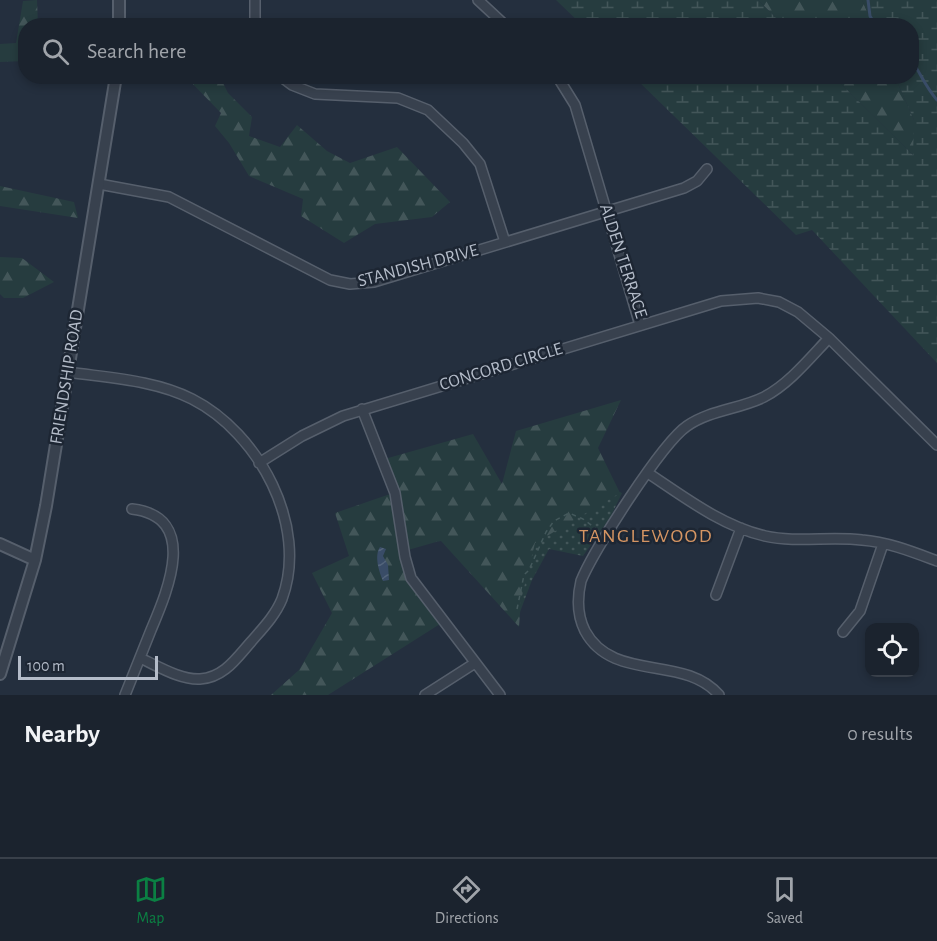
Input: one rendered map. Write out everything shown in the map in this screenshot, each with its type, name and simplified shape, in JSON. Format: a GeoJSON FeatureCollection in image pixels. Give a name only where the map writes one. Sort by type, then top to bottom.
{"type":"FeatureCollection","features":[{"type":"Feature","properties":{"kind":"street"},"geometry":{"type":"LineString","coordinates":[[119,0],[119,18]]}},
{"type":"Feature","properties":{"kind":"street"},"geometry":{"type":"LineString","coordinates":[[255,0],[255,18]]}},
{"type":"Feature","properties":{"kind":"street"},"geometry":{"type":"LineString","coordinates":[[478,0],[497,18]]}},
{"type":"Feature","properties":{"kind":"street","name":"FRIENDSHIP ROAD"},"geometry":{"type":"LineString","coordinates":[[0,674],[35,560],[115,84]]}},
{"type":"Feature","properties":{"kind":"street"},"geometry":{"type":"LineString","coordinates":[[291,84],[315,94],[398,98],[428,110],[463,143],[480,164],[505,242]]}},
{"type":"Feature","properties":{"kind":"street","name":"ALDEN TERRACE"},"geometry":{"type":"LineString","coordinates":[[562,84],[574,105],[640,325],[722,301],[758,298],[779,302],[795,310],[829,338]]}},
{"type":"Feature","properties":{"kind":"street","name":"STANDISH DRIVE"},"geometry":{"type":"LineString","coordinates":[[99,184],[169,197],[316,274],[350,284],[374,282],[684,188],[697,181],[707,169]]}},
{"type":"Feature","properties":{"kind":"street","name":"CONCORD CIRCLE"},"geometry":{"type":"LineString","coordinates":[[259,463],[325,424],[362,410],[640,325]]}},
{"type":"Feature","properties":{"kind":"street"},"geometry":{"type":"LineString","coordinates":[[719,695],[714,688],[693,676],[614,658],[598,648],[587,634],[580,616],[579,590],[584,574],[666,445],[687,426],[775,391],[829,338],[937,445]]}},
{"type":"Feature","properties":{"kind":"street"},"geometry":{"type":"LineString","coordinates":[[68,372],[159,387],[191,398],[226,423],[259,463],[278,496],[288,538],[287,581],[278,607],[231,665],[218,674],[193,678],[143,659]]}},
{"type":"Feature","properties":{"kind":"street"},"geometry":{"type":"LineString","coordinates":[[362,410],[395,493],[405,557],[411,578],[500,695]]}},
{"type":"Feature","properties":{"kind":"street"},"geometry":{"type":"LineString","coordinates":[[648,473],[723,520],[741,528],[774,537],[862,540],[884,544],[937,561]]}},
{"type":"Feature","properties":{"kind":"street"},"geometry":{"type":"LineString","coordinates":[[125,695],[143,659],[169,586],[174,560],[170,538],[163,523],[146,511],[132,509]]}},
{"type":"Feature","properties":{"kind":"street"},"geometry":{"type":"LineString","coordinates":[[716,595],[741,528]]}},
{"type":"Feature","properties":{"kind":"street"},"geometry":{"type":"LineString","coordinates":[[0,544],[35,560]]}},
{"type":"Feature","properties":{"kind":"street"},"geometry":{"type":"LineString","coordinates":[[843,632],[860,610],[884,544]]}},
{"type":"Feature","properties":{"kind":"street"},"geometry":{"type":"LineString","coordinates":[[425,695],[475,663]]}},
{"type":"Feature","properties":{"kind":"path"},"geometry":{"type":"LineString","coordinates":[[517,609],[524,575],[529,570],[546,532],[559,518],[565,514],[576,515],[608,535]]}},
{"type":"Feature","properties":{"kind":"green space"},"geometry":{"type":"Polygon","coordinates":[[[37,0],[38,18],[20,18],[23,1],[37,0]]]}},
{"type":"Feature","properties":{"kind":"green space"},"geometry":{"type":"Polygon","coordinates":[[[556,0],[758,0],[776,18],[575,18],[556,0]]]}},
{"type":"Feature","properties":{"kind":"green space"},"geometry":{"type":"Polygon","coordinates":[[[758,0],[862,0],[870,18],[776,18],[758,0]]]}},
{"type":"Feature","properties":{"kind":"green space"},"geometry":{"type":"Polygon","coordinates":[[[862,0],[937,0],[937,363],[812,230],[796,235],[641,84],[841,84],[913,155],[914,120],[898,84],[919,84],[919,18],[870,18],[862,0]]]}},
{"type":"Feature","properties":{"kind":"green space"},"geometry":{"type":"Polygon","coordinates":[[[18,31],[18,61],[0,62],[0,44],[16,43],[18,31]]]}},
{"type":"Feature","properties":{"kind":"green space"},"geometry":{"type":"Polygon","coordinates":[[[193,84],[224,84],[228,93],[252,117],[249,136],[280,147],[297,125],[327,151],[350,163],[397,147],[450,202],[432,217],[375,224],[344,243],[301,216],[303,199],[249,176],[229,143],[215,126],[221,113],[193,84]]]}},
{"type":"Feature","properties":{"kind":"green space"},"geometry":{"type":"Polygon","coordinates":[[[841,84],[898,84],[914,120],[914,156],[841,84]]]}},
{"type":"Feature","properties":{"kind":"green space"},"geometry":{"type":"Polygon","coordinates":[[[0,186],[74,202],[78,218],[0,206],[0,186]]]}},
{"type":"Feature","properties":{"kind":"green space"},"geometry":{"type":"Polygon","coordinates":[[[0,257],[22,258],[54,282],[23,298],[4,298],[0,294],[0,257]]]}},
{"type":"Feature","properties":{"kind":"green space"},"geometry":{"type":"Polygon","coordinates":[[[621,400],[598,448],[620,493],[535,543],[521,600],[519,627],[441,541],[436,542],[401,552],[440,624],[328,695],[271,695],[299,670],[332,613],[312,573],[349,556],[335,513],[393,493],[381,460],[473,434],[502,484],[516,431],[621,400]]]}},
{"type":"Feature","properties":{"kind":"green space"},"geometry":{"type":"Polygon","coordinates":[[[583,476],[622,493],[610,518],[583,556],[549,549],[532,580],[520,612],[507,607],[543,517],[583,476]]]}},
{"type":"Feature","properties":{"kind":"water"},"geometry":{"type":"Polygon","coordinates":[[[380,547],[386,549],[383,556],[388,565],[389,580],[383,581],[379,568],[377,555],[380,547]]]}},
{"type":"Feature","properties":{"kind":"waterway"},"geometry":{"type":"LineString","coordinates":[[868,0],[871,18]]}},
{"type":"Feature","properties":{"kind":"waterway"},"geometry":{"type":"LineString","coordinates":[[919,73],[937,100]]}},
{"type":"Feature","properties":{"kind":"district","name":"TANGLEWOOD"},"geometry":{"type":"Point","coordinates":[646,536]}}]}
